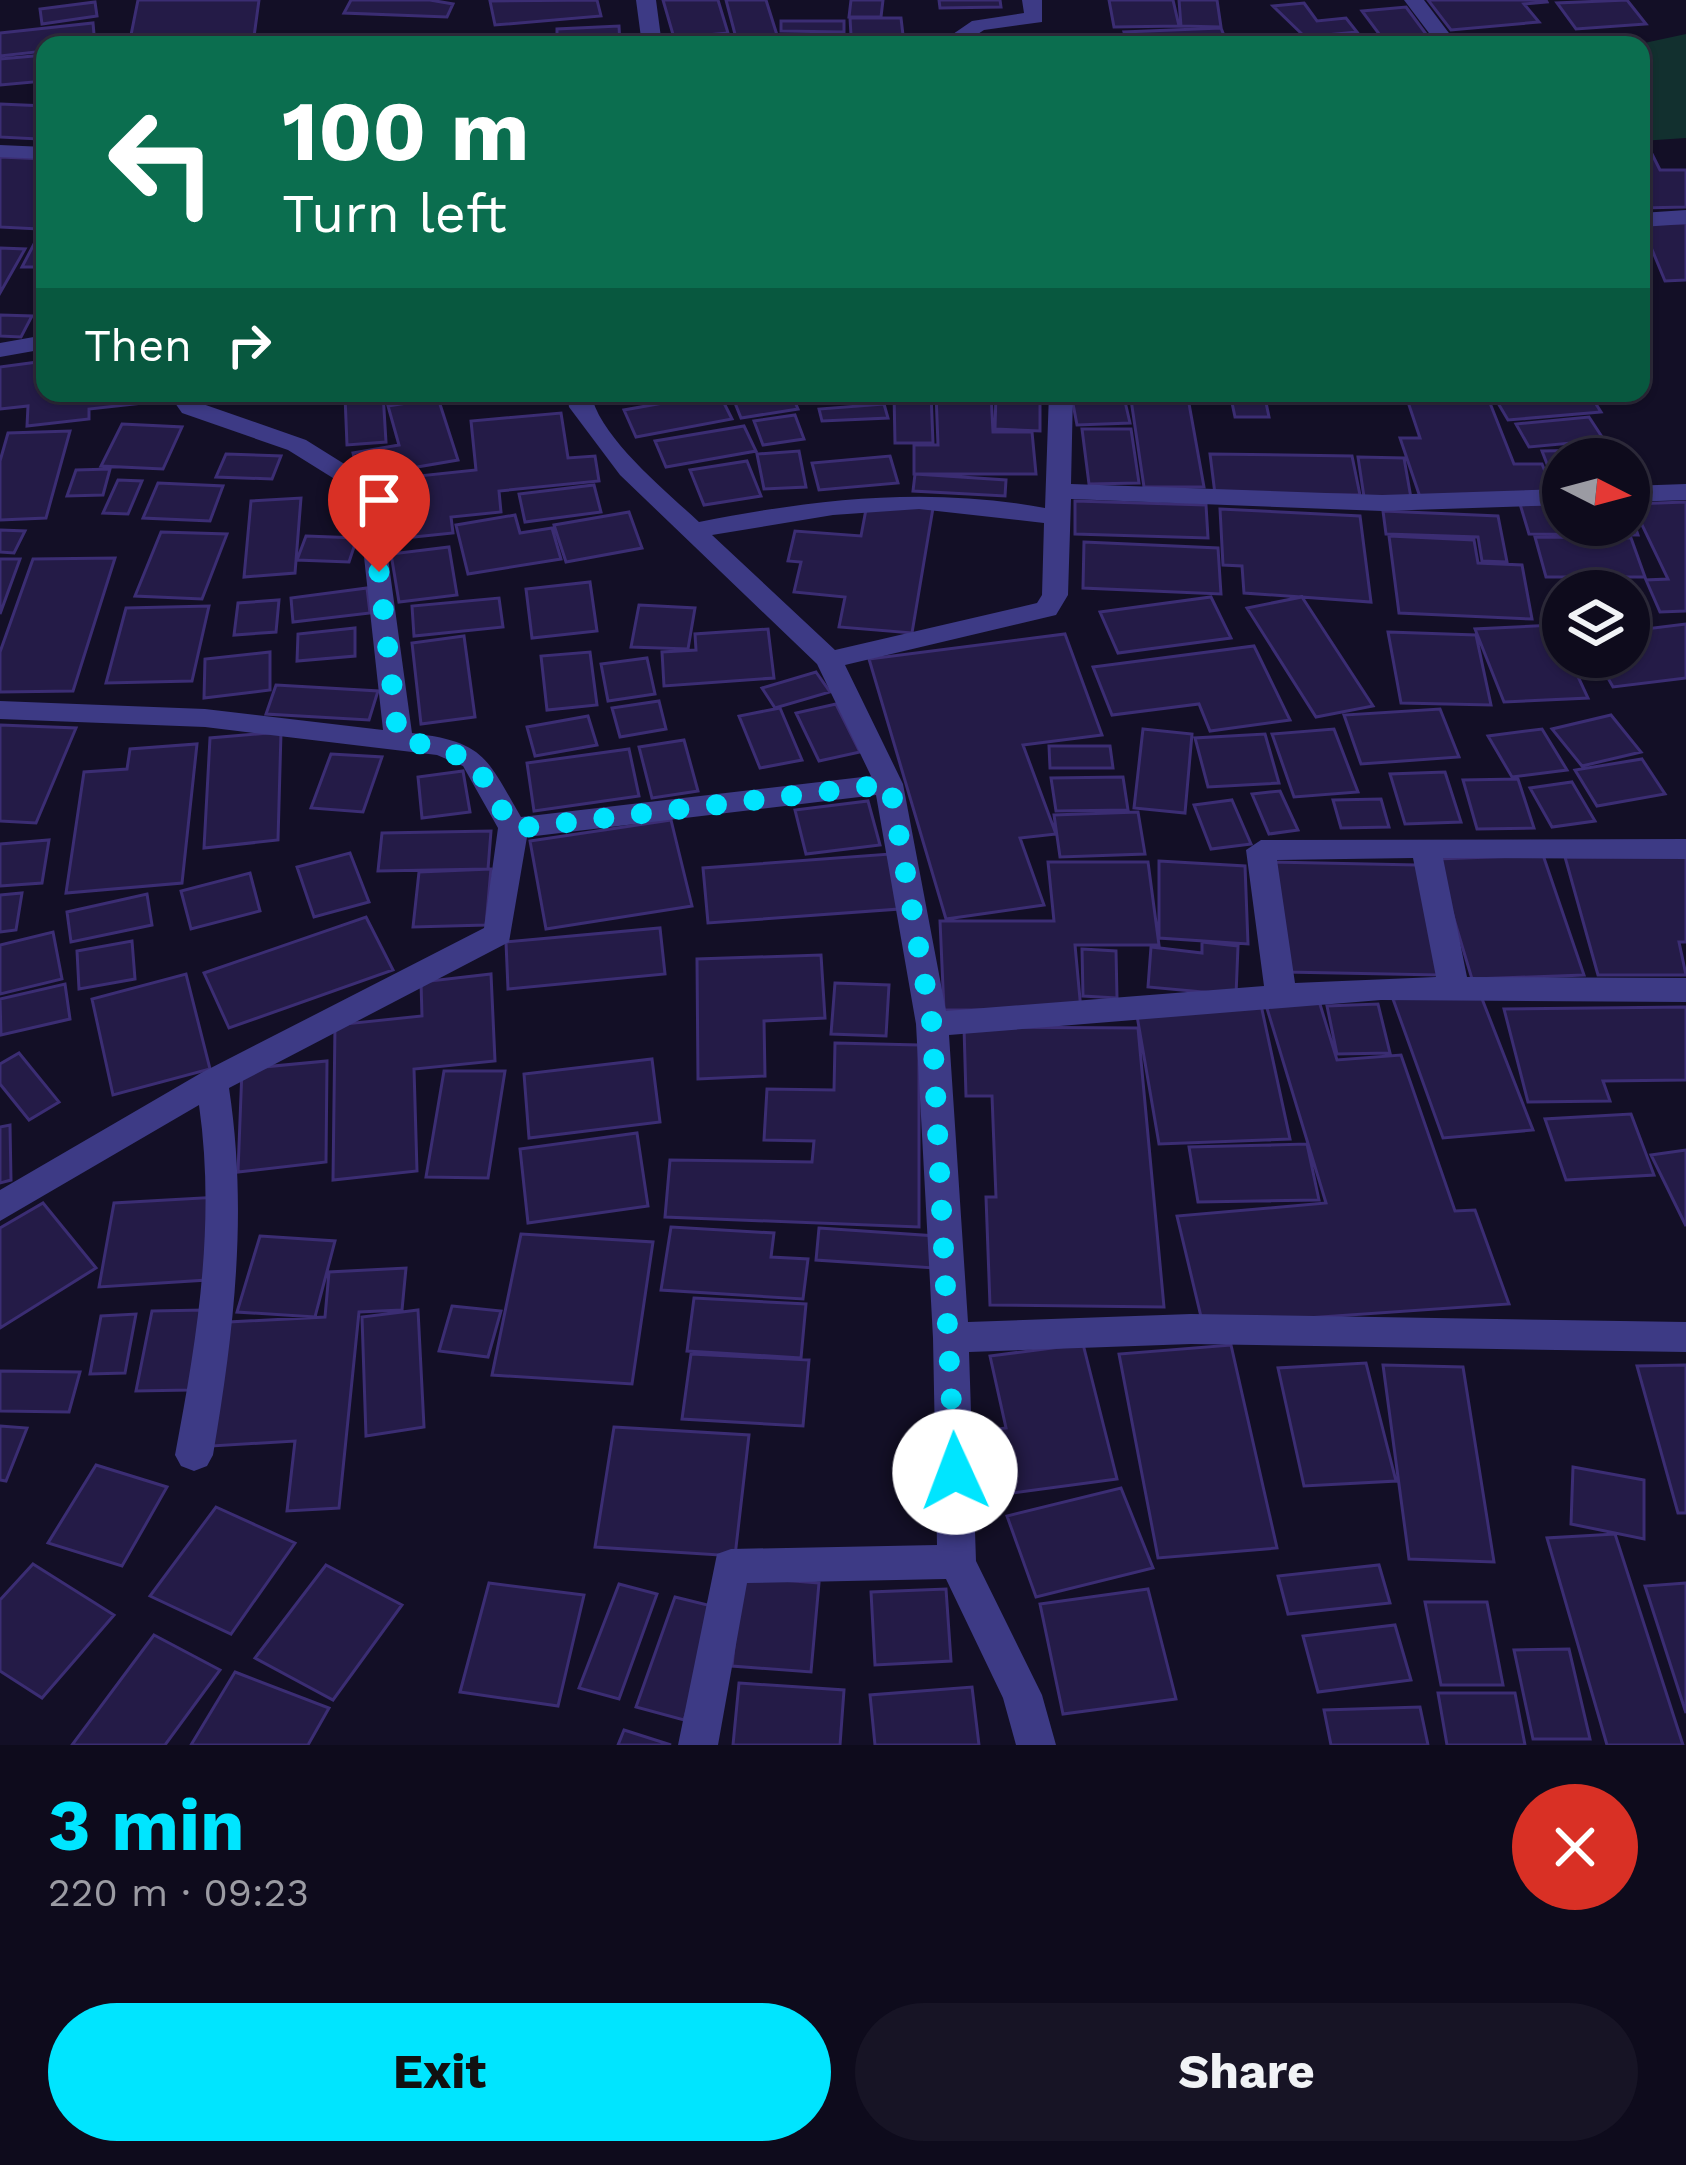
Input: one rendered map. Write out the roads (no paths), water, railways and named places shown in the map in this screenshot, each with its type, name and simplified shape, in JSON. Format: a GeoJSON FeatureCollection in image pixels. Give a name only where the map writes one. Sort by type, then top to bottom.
{"type":"FeatureCollection","features":[{"type":"Feature","properties":{"kind":"street"},"geometry":{"type":"LineString","coordinates":[[646,0],[651,36]]}},
{"type":"Feature","properties":{"kind":"street"},"geometry":{"type":"LineString","coordinates":[[961,36],[979,25],[1035,18],[1032,0]]}},
{"type":"Feature","properties":{"kind":"street"},"geometry":{"type":"LineString","coordinates":[[1414,0],[1441,36]]}},
{"type":"Feature","properties":{"kind":"street"},"geometry":{"type":"LineString","coordinates":[[0,151],[36,153]]}},
{"type":"Feature","properties":{"kind":"street"},"geometry":{"type":"LineString","coordinates":[[1650,219],[1686,217]]}},
{"type":"Feature","properties":{"kind":"street"},"geometry":{"type":"LineString","coordinates":[[0,350],[36,344]]}},
{"type":"Feature","properties":{"kind":"street"},"geometry":{"type":"LineString","coordinates":[[187,402],[191,408],[297,446],[369,490],[398,737]]}},
{"type":"Feature","properties":{"kind":"street"},"geometry":{"type":"LineString","coordinates":[[580,402],[629,470],[830,660],[890,784],[932,1024],[951,1338],[958,1562],[1022,1694],[1036,1745]]}},
{"type":"Feature","properties":{"kind":"street"},"geometry":{"type":"LineString","coordinates":[[830,660],[1047,609],[1055,596],[1061,402]]}},
{"type":"Feature","properties":{"kind":"street"},"geometry":{"type":"LineString","coordinates":[[1650,493],[1686,492]]}},
{"type":"Feature","properties":{"kind":"street"},"geometry":{"type":"LineString","coordinates":[[697,530],[833,503],[1382,503],[1542,498]]}},
{"type":"Feature","properties":{"kind":"street"},"geometry":{"type":"LineString","coordinates":[[0,710],[206,718],[398,737],[473,760],[513,829],[498,934],[212,1082],[0,1207]]}},
{"type":"Feature","properties":{"kind":"street"},"geometry":{"type":"LineString","coordinates":[[513,829],[890,784]]}},
{"type":"Feature","properties":{"kind":"street"},"geometry":{"type":"LineString","coordinates":[[1426,847],[1453,984]]}},
{"type":"Feature","properties":{"kind":"street"},"geometry":{"type":"LineString","coordinates":[[1281,995],[1261,850],[1686,849]]}},
{"type":"Feature","properties":{"kind":"street"},"geometry":{"type":"LineString","coordinates":[[932,1024],[1453,984],[1686,990]]}},
{"type":"Feature","properties":{"kind":"street"},"geometry":{"type":"LineString","coordinates":[[194,1454],[221,1299],[226,1161],[212,1082]]}},
{"type":"Feature","properties":{"kind":"street"},"geometry":{"type":"LineString","coordinates":[[951,1338],[1192,1329],[1686,1337]]}},
{"type":"Feature","properties":{"kind":"street"},"geometry":{"type":"LineString","coordinates":[[698,1745],[731,1566],[958,1562]]}}]}
